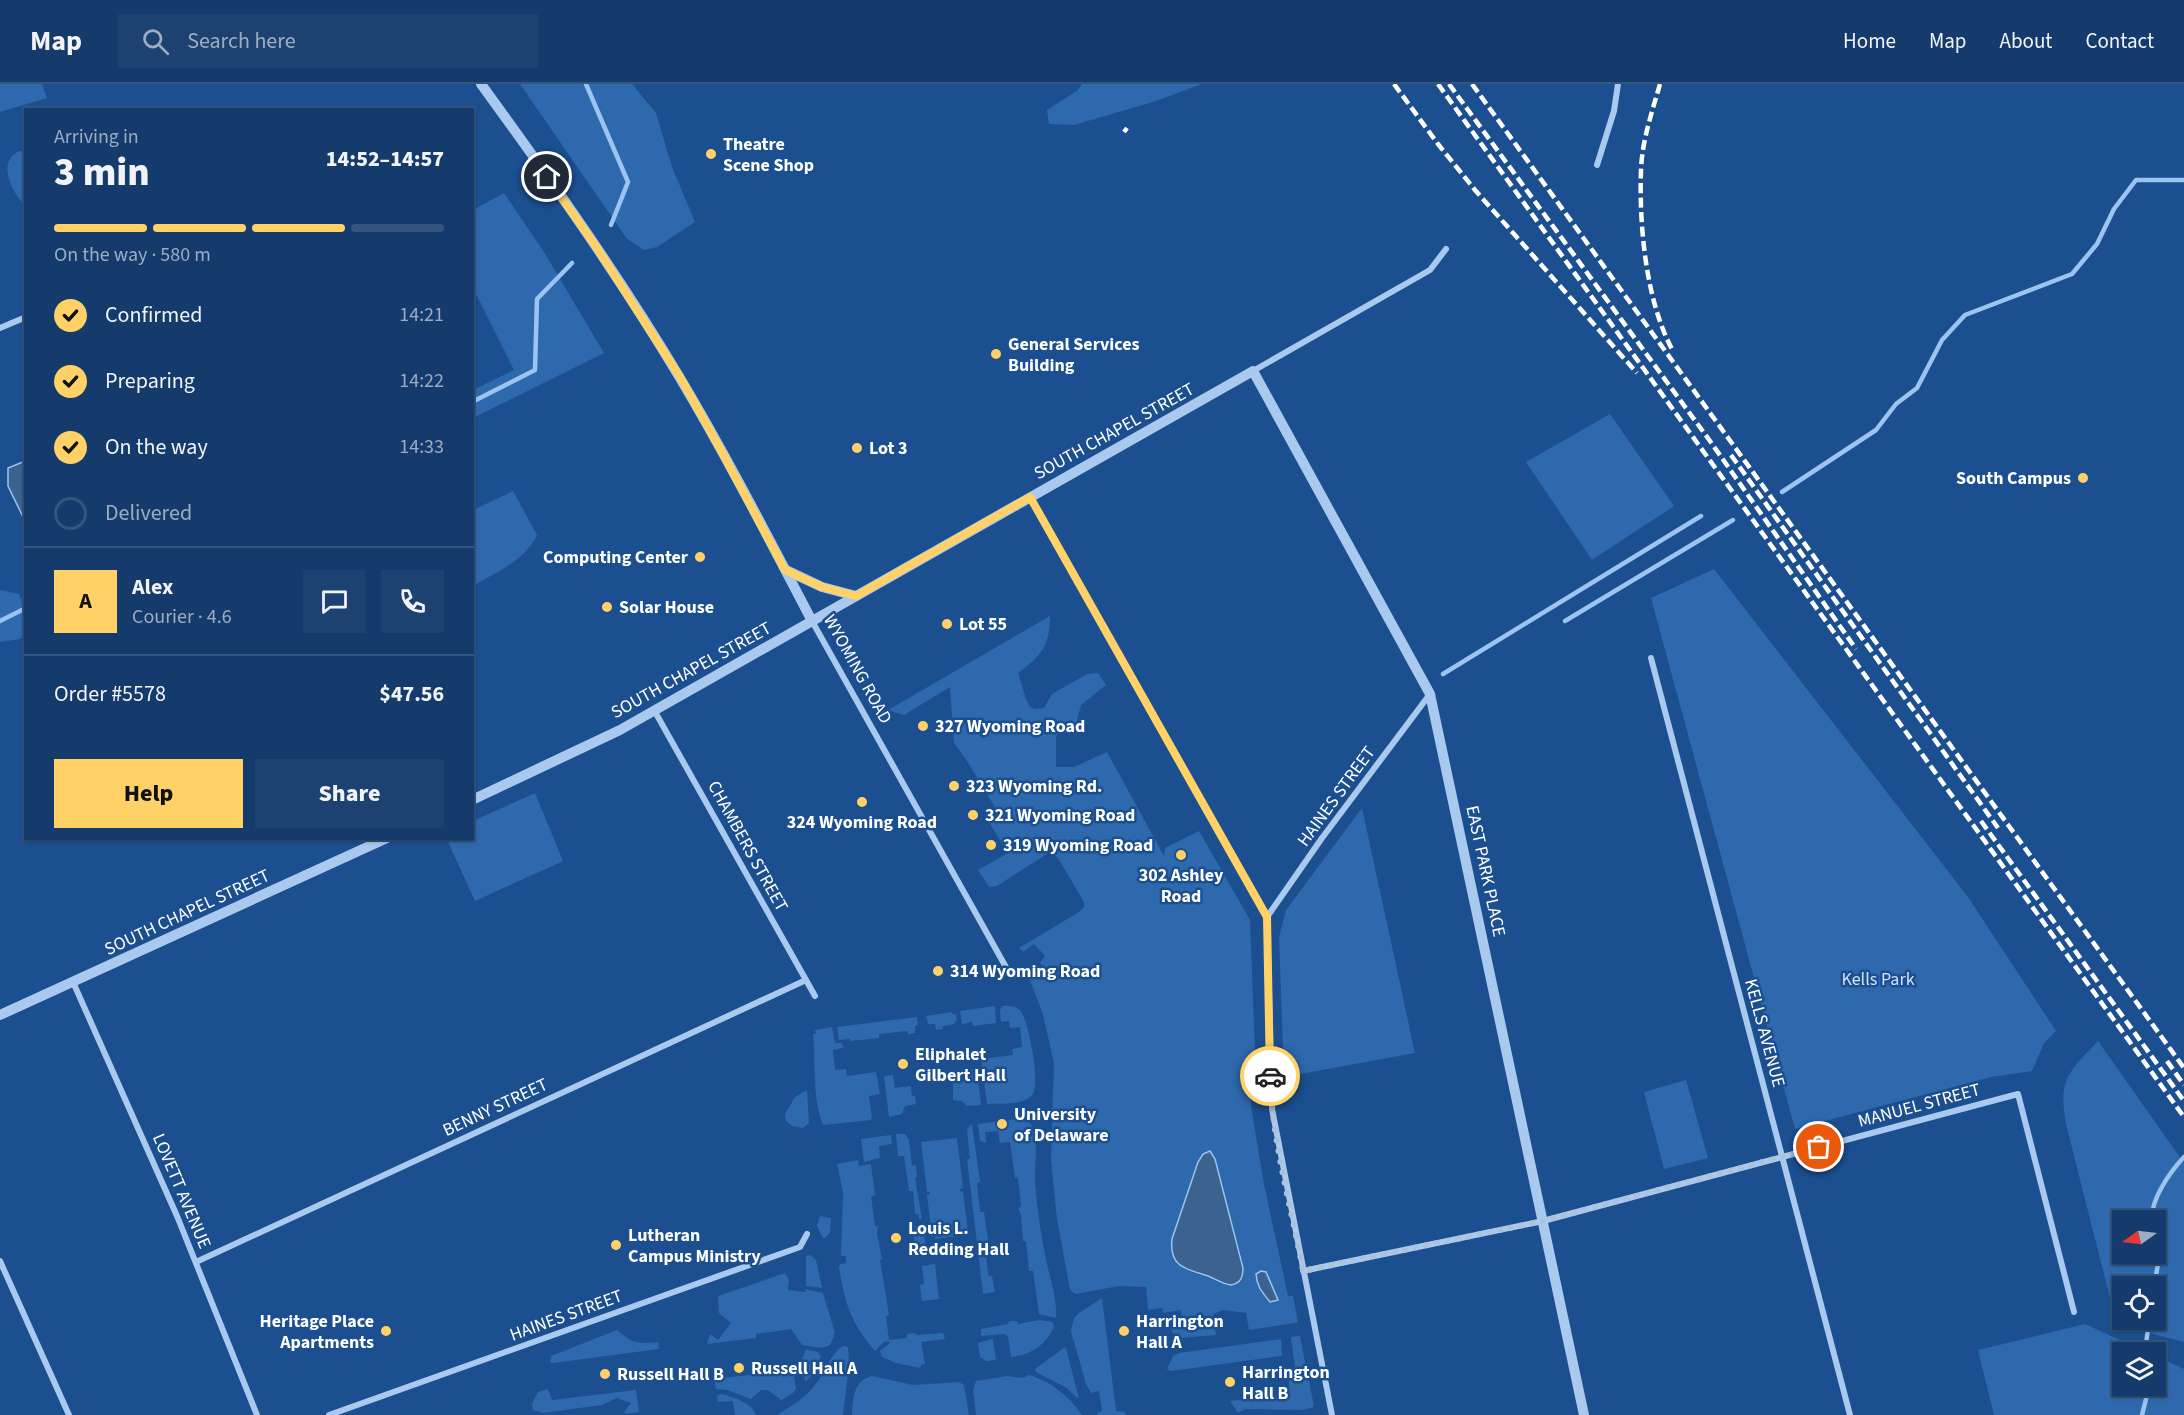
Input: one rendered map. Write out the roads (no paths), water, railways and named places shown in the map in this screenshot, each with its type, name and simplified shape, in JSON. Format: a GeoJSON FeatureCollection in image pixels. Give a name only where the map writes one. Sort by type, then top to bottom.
{"type":"FeatureCollection","features":[{"type":"Feature","properties":{"kind":"street","name":"WYOMING ROAD"},"geometry":{"type":"LineString","coordinates":[[482,84],[595,245],[657,342],[723,454],[812,621],[1007,969]]}},
{"type":"Feature","properties":{"kind":"street"},"geometry":{"type":"LineString","coordinates":[[1597,165],[1614,111],[1618,84]]}},
{"type":"Feature","properties":{"kind":"street","name":"SOUTH CHAPEL STREET"},"geometry":{"type":"LineString","coordinates":[[474,799],[580,750],[812,621],[1430,270],[1446,249]]}},
{"type":"Feature","properties":{"kind":"street"},"geometry":{"type":"LineString","coordinates":[[0,328],[24,318]]}},
{"type":"Feature","properties":{"kind":"street","name":"EAST PARK PLACE"},"geometry":{"type":"LineString","coordinates":[[1253,371],[1430,694],[1584,1415]]}},
{"type":"Feature","properties":{"kind":"street"},"geometry":{"type":"LineString","coordinates":[[1030,497],[1267,917],[1272,1108],[1332,1415]]}},
{"type":"Feature","properties":{"kind":"street"},"geometry":{"type":"LineString","coordinates":[[785,570],[822,587],[856,596]]}},
{"type":"Feature","properties":{"kind":"street","name":"KELLS AVENUE"},"geometry":{"type":"LineString","coordinates":[[1651,658],[1850,1415]]}},
{"type":"Feature","properties":{"kind":"street","name":"HAINES STREET"},"geometry":{"type":"LineString","coordinates":[[1267,917],[1322,838],[1430,694]]}},
{"type":"Feature","properties":{"kind":"street","name":"CHAMBERS STREET"},"geometry":{"type":"LineString","coordinates":[[654,710],[815,996]]}},
{"type":"Feature","properties":{"kind":"street","name":"SOUTH CHAPEL STREET"},"geometry":{"type":"LineString","coordinates":[[0,1016],[383,840]]}},
{"type":"Feature","properties":{"kind":"street","name":"BENNY STREET"},"geometry":{"type":"LineString","coordinates":[[196,1262],[806,980]]}},
{"type":"Feature","properties":{"kind":"street","name":"LOVETT AVENUE"},"geometry":{"type":"LineString","coordinates":[[73,982],[196,1262],[257,1415]]}},
{"type":"Feature","properties":{"kind":"street","name":"MANUEL STREET"},"geometry":{"type":"LineString","coordinates":[[1303,1271],[1543,1221],[2018,1094],[2074,1312]]}},
{"type":"Feature","properties":{"kind":"street","name":"HAINES STREET"},"geometry":{"type":"LineString","coordinates":[[329,1415],[800,1247],[807,1234]]}},
{"type":"Feature","properties":{"kind":"street"},"geometry":{"type":"LineString","coordinates":[[0,1260],[69,1415]]}},
{"type":"Feature","properties":{"kind":"waterway"},"geometry":{"type":"LineString","coordinates":[[586,84],[628,182],[611,225]]}},
{"type":"Feature","properties":{"kind":"waterway"},"geometry":{"type":"LineString","coordinates":[[1782,492],[1876,430],[1896,404],[1917,388],[1942,340],[1965,315],[2072,274],[2097,244],[2114,209],[2136,180],[2184,180]]}},
{"type":"Feature","properties":{"kind":"waterway"},"geometry":{"type":"LineString","coordinates":[[474,401],[535,370],[537,299],[572,263]]}},
{"type":"Feature","properties":{"kind":"waterway"},"geometry":{"type":"LineString","coordinates":[[1443,674],[1701,516]]}},
{"type":"Feature","properties":{"kind":"waterway"},"geometry":{"type":"LineString","coordinates":[[1565,621],[1733,520]]}},
{"type":"Feature","properties":{"kind":"waterway"},"geometry":{"type":"LineString","coordinates":[[0,621],[24,609]]}},
{"type":"Feature","properties":{"kind":"waterway"},"geometry":{"type":"LineString","coordinates":[[2153,1210],[2167,1178],[2184,1157]]}},
{"type":"Feature","properties":{"kind":"waterway"},"geometry":{"type":"LineString","coordinates":[[2156,1276],[2158,1264]]}},
{"type":"Feature","properties":{"kind":"waterway"},"geometry":{"type":"LineString","coordinates":[[2146,1342],[2148,1330]]}},
{"type":"Feature","properties":{"kind":"waterway"},"geometry":{"type":"LineString","coordinates":[[2142,1415],[2147,1396]]}},
{"type":"Feature","properties":{"kind":"railway"},"geometry":{"type":"LineString","coordinates":[[1394,84],[1475,190],[1637,373]]}},
{"type":"Feature","properties":{"kind":"railway"},"geometry":{"type":"LineString","coordinates":[[1438,84],[2184,1117]]}},
{"type":"Feature","properties":{"kind":"railway"},"geometry":{"type":"LineString","coordinates":[[1449,84],[1710,441],[1856,649]]}},
{"type":"Feature","properties":{"kind":"railway"},"geometry":{"type":"LineString","coordinates":[[1472,84],[2184,1068]]}},
{"type":"Feature","properties":{"kind":"railway"},"geometry":{"type":"LineString","coordinates":[[1660,84],[1643,148],[1641,215],[1650,287],[1656,310],[1673,351]]}},
{"type":"Feature","properties":{"kind":"railway"},"geometry":{"type":"LineString","coordinates":[[1124,132],[1127,128]]}},
{"type":"Feature","properties":{"kind":"railway"},"geometry":{"type":"LineString","coordinates":[[1731,455],[1998,828]]}},
{"type":"Feature","properties":{"kind":"railway"},"geometry":{"type":"LineString","coordinates":[[1981,821],[2184,1101]]}},
{"type":"Feature","properties":{"kind":"railway"},"geometry":{"type":"LineString","coordinates":[[2167,1061],[2184,1085]]}},
{"type":"Feature","properties":{"kind":"place","name":"Theatre Scene Shop"},"geometry":{"type":"Point","coordinates":[711,154]}},
{"type":"Feature","properties":{"kind":"place","name":"General Services Building"},"geometry":{"type":"Point","coordinates":[996,354]}},
{"type":"Feature","properties":{"kind":"place","name":"Lot 3"},"geometry":{"type":"Point","coordinates":[857,448]}},
{"type":"Feature","properties":{"kind":"place","name":"South Campus"},"geometry":{"type":"Point","coordinates":[2083,478]}},
{"type":"Feature","properties":{"kind":"place","name":"Computing Center"},"geometry":{"type":"Point","coordinates":[700,557]}},
{"type":"Feature","properties":{"kind":"place","name":"Solar House"},"geometry":{"type":"Point","coordinates":[607,607]}},
{"type":"Feature","properties":{"kind":"place","name":"Lot 55"},"geometry":{"type":"Point","coordinates":[947,624]}},
{"type":"Feature","properties":{"kind":"place","name":"327 Wyoming Road"},"geometry":{"type":"Point","coordinates":[923,726]}},
{"type":"Feature","properties":{"kind":"place","name":"323 Wyoming Rd."},"geometry":{"type":"Point","coordinates":[954,786]}},
{"type":"Feature","properties":{"kind":"place","name":"324 Wyoming Road"},"geometry":{"type":"Point","coordinates":[862,802]}},
{"type":"Feature","properties":{"kind":"place","name":"321 Wyoming Road"},"geometry":{"type":"Point","coordinates":[973,815]}},
{"type":"Feature","properties":{"kind":"place","name":"319 Wyoming Road"},"geometry":{"type":"Point","coordinates":[991,845]}},
{"type":"Feature","properties":{"kind":"place","name":"302 Ashley Road"},"geometry":{"type":"Point","coordinates":[1181,855]}},
{"type":"Feature","properties":{"kind":"place","name":"314 Wyoming Road"},"geometry":{"type":"Point","coordinates":[938,971]}},
{"type":"Feature","properties":{"kind":"place","name":"Eliphalet Gilbert Hall"},"geometry":{"type":"Point","coordinates":[903,1064]}},
{"type":"Feature","properties":{"kind":"place","name":"University of Delaware"},"geometry":{"type":"Point","coordinates":[1002,1124]}},
{"type":"Feature","properties":{"kind":"place","name":"Louis L. Redding Hall"},"geometry":{"type":"Point","coordinates":[896,1238]}},
{"type":"Feature","properties":{"kind":"place","name":"Lutheran Campus Ministry"},"geometry":{"type":"Point","coordinates":[616,1245]}},
{"type":"Feature","properties":{"kind":"place","name":"Heritage Place Apartments"},"geometry":{"type":"Point","coordinates":[386,1331]}},
{"type":"Feature","properties":{"kind":"place","name":"Harrington Hall A"},"geometry":{"type":"Point","coordinates":[1124,1331]}},
{"type":"Feature","properties":{"kind":"place","name":"Russell Hall A"},"geometry":{"type":"Point","coordinates":[739,1368]}},
{"type":"Feature","properties":{"kind":"place","name":"Russell Hall B"},"geometry":{"type":"Point","coordinates":[605,1374]}},
{"type":"Feature","properties":{"kind":"place","name":"Harrington Hall B"},"geometry":{"type":"Point","coordinates":[1230,1382]}},
{"type":"Feature","properties":{"kind":"park label","name":"Kells Park"},"geometry":{"type":"Point","coordinates":[1878,979]}}]}
